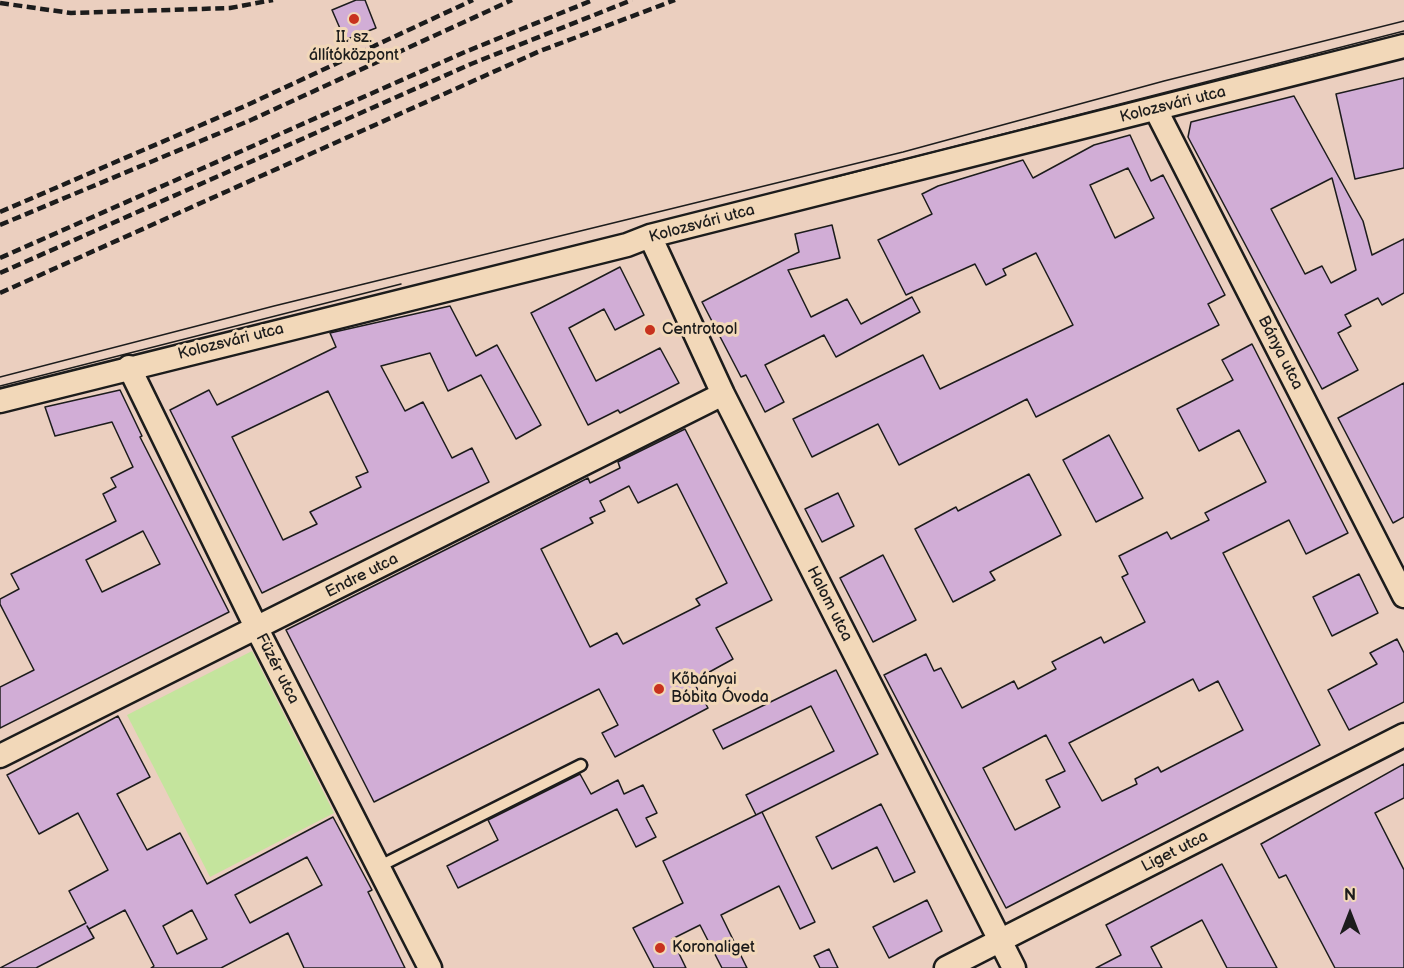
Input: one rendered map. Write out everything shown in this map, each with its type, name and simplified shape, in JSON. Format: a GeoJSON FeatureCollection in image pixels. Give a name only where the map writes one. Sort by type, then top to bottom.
{"type":"FeatureCollection","features":[{"type":"Feature","properties":{"kind":"street","name":"Kolozsvári utca"},"geometry":{"type":"LineString","coordinates":[[0,401],[129,367],[627,245],[650,236],[1404,46]]}},
{"type":"Feature","properties":{"kind":"street","name":"Bánya utca"},"geometry":{"type":"LineString","coordinates":[[1156,110],[1404,596]]}},
{"type":"Feature","properties":{"kind":"street","name":"Halom utca"},"geometry":{"type":"LineString","coordinates":[[650,236],[723,394],[1014,968]]}},
{"type":"Feature","properties":{"kind":"street","name":"Füzér utca"},"geometry":{"type":"LineString","coordinates":[[129,367],[257,629],[430,968]]}},
{"type":"Feature","properties":{"kind":"street","name":"Endre utca"},"geometry":{"type":"LineString","coordinates":[[0,756],[723,394]]}},
{"type":"Feature","properties":{"kind":"street","name":"Liget utca"},"geometry":{"type":"LineString","coordinates":[[946,968],[1404,735]]}},
{"type":"Feature","properties":{"kind":"lane"},"geometry":{"type":"LineString","coordinates":[[378,867],[581,765]]}},
{"type":"Feature","properties":{"kind":"green space"},"geometry":{"type":"Polygon","coordinates":[[[252,651],[334,813],[210,877],[127,715],[252,651]]]}},
{"type":"Feature","properties":{"kind":"building","name":"II. sz. állítóközpont"},"geometry":{"type":"Polygon","coordinates":[[[356,0],[365,0],[376,28],[345,40],[332,10],[356,0]]]}},
{"type":"Feature","properties":{"kind":"building"},"geometry":{"type":"Polygon","coordinates":[[[1404,78],[1404,168],[1355,179],[1336,94],[1404,78]]]}},
{"type":"Feature","properties":{"kind":"building"},"geometry":{"type":"Polygon","coordinates":[[[1294,96],[1363,221],[1372,255],[1404,239],[1404,293],[1382,305],[1378,298],[1345,315],[1351,326],[1338,333],[1358,370],[1322,389],[1188,137],[1191,122],[1294,96]],[[1332,178],[1271,209],[1305,274],[1322,266],[1331,283],[1356,270],[1332,178]]]}},
{"type":"Feature","properties":{"kind":"building"},"geometry":{"type":"Polygon","coordinates":[[[1130,135],[1151,181],[1163,175],[1225,295],[1208,304],[1219,325],[1036,417],[1027,399],[899,465],[878,424],[812,457],[793,419],[923,355],[940,389],[1073,325],[1036,253],[1003,269],[1006,275],[986,285],[975,264],[906,295],[878,240],[932,214],[922,194],[938,186],[1023,160],[1033,178],[1094,145],[1130,135]],[[1128,168],[1090,185],[1115,238],[1154,218],[1128,168]]]}},
{"type":"Feature","properties":{"kind":"building"},"geometry":{"type":"Polygon","coordinates":[[[832,225],[840,258],[788,270],[811,317],[847,299],[861,324],[912,297],[920,312],[836,357],[824,335],[765,365],[784,402],[765,412],[746,375],[741,377],[702,302],[799,252],[795,234],[832,225]]]}},
{"type":"Feature","properties":{"kind":"building"},"geometry":{"type":"Polygon","coordinates":[[[620,267],[644,315],[615,330],[604,309],[569,328],[596,381],[660,348],[679,383],[620,413],[618,410],[588,425],[531,313],[620,267]]]}},
{"type":"Feature","properties":{"kind":"building"},"geometry":{"type":"Polygon","coordinates":[[[450,306],[476,356],[497,345],[541,425],[516,439],[481,375],[448,391],[430,353],[381,366],[405,411],[423,402],[452,458],[472,448],[489,482],[262,593],[170,410],[209,390],[217,405],[336,347],[330,333],[450,306]],[[328,391],[232,437],[283,540],[317,524],[310,512],[361,487],[356,477],[368,472],[328,391]]]}},
{"type":"Feature","properties":{"kind":"building"},"geometry":{"type":"Polygon","coordinates":[[[1252,344],[1348,533],[1306,554],[1289,520],[1223,553],[1320,745],[1006,908],[884,675],[926,654],[934,671],[941,668],[962,708],[1014,681],[1018,689],[1056,669],[1052,662],[1101,637],[1104,643],[1145,622],[1122,577],[1128,574],[1119,556],[1167,532],[1171,539],[1209,520],[1205,513],[1266,482],[1239,430],[1199,451],[1177,409],[1233,380],[1222,360],[1252,344]],[[1193,679],[1069,743],[1102,801],[1137,784],[1135,779],[1158,767],[1161,772],[1243,730],[1218,681],[1199,691],[1193,679]],[[1046,735],[983,768],[1015,830],[1060,807],[1046,780],[1065,771],[1046,735]]]}},
{"type":"Feature","properties":{"kind":"building"},"geometry":{"type":"Polygon","coordinates":[[[1404,383],[1404,517],[1393,523],[1338,418],[1404,383]]]}},
{"type":"Feature","properties":{"kind":"building"},"geometry":{"type":"Polygon","coordinates":[[[120,390],[142,436],[140,437],[229,612],[0,728],[0,687],[34,670],[0,604],[0,599],[19,589],[11,574],[116,521],[103,494],[116,487],[111,478],[133,467],[112,422],[55,436],[45,407],[120,390]],[[143,531],[86,560],[102,592],[160,564],[143,531]]]}},
{"type":"Feature","properties":{"kind":"building"},"geometry":{"type":"Polygon","coordinates":[[[685,429],[772,600],[716,628],[733,659],[693,681],[708,708],[615,757],[602,733],[618,725],[599,689],[374,802],[286,630],[588,478],[590,483],[620,468],[618,462],[685,429]],[[677,484],[638,503],[629,486],[600,501],[605,511],[590,518],[593,523],[541,549],[590,647],[617,633],[623,644],[700,605],[696,599],[727,583],[677,484]]]}},
{"type":"Feature","properties":{"kind":"building"},"geometry":{"type":"Polygon","coordinates":[[[1109,435],[1143,498],[1096,522],[1063,460],[1109,435]]]}},
{"type":"Feature","properties":{"kind":"building"},"geometry":{"type":"Polygon","coordinates":[[[1029,474],[1061,535],[990,572],[995,580],[953,602],[915,529],[956,507],[958,511],[1029,474]]]}},
{"type":"Feature","properties":{"kind":"building"},"geometry":{"type":"Polygon","coordinates":[[[838,493],[854,526],[822,542],[805,509],[838,493]]]}},
{"type":"Feature","properties":{"kind":"building"},"geometry":{"type":"Polygon","coordinates":[[[883,555],[916,620],[873,642],[840,578],[883,555]]]}},
{"type":"Feature","properties":{"kind":"building"},"geometry":{"type":"Polygon","coordinates":[[[1359,574],[1378,613],[1332,636],[1313,597],[1359,574]]]}},
{"type":"Feature","properties":{"kind":"building"},"geometry":{"type":"Polygon","coordinates":[[[1397,639],[1404,653],[1404,702],[1349,730],[1328,690],[1377,664],[1370,653],[1397,639]]]}},
{"type":"Feature","properties":{"kind":"building"},"geometry":{"type":"Polygon","coordinates":[[[836,670],[878,754],[756,815],[746,795],[834,751],[811,706],[723,749],[713,730],[836,670]]]}},
{"type":"Feature","properties":{"kind":"building"},"geometry":{"type":"Polygon","coordinates":[[[118,716],[150,777],[117,794],[147,850],[180,833],[207,884],[333,817],[372,890],[368,892],[405,968],[304,968],[288,933],[221,968],[151,968],[154,966],[125,910],[89,929],[87,926],[94,938],[36,968],[0,968],[86,923],[69,891],[108,870],[78,813],[39,834],[7,775],[118,716]],[[307,857],[235,895],[250,923],[322,885],[307,857]],[[192,910],[163,926],[177,954],[207,939],[192,910]]]}},
{"type":"Feature","properties":{"kind":"building"},"geometry":{"type":"Polygon","coordinates":[[[1404,764],[1404,798],[1375,813],[1404,870],[1404,968],[1335,968],[1286,875],[1279,878],[1261,844],[1404,764]]]}},
{"type":"Feature","properties":{"kind":"building"},"geometry":{"type":"Polygon","coordinates":[[[580,774],[591,794],[618,780],[624,794],[643,785],[657,813],[646,818],[656,837],[636,847],[617,809],[458,888],[447,866],[498,840],[488,820],[580,774]]]}},
{"type":"Feature","properties":{"kind":"building"},"geometry":{"type":"Polygon","coordinates":[[[881,804],[915,872],[894,882],[877,847],[832,869],[816,837],[881,804]]]}},
{"type":"Feature","properties":{"kind":"building"},"geometry":{"type":"Polygon","coordinates":[[[762,812],[815,922],[800,929],[779,886],[721,915],[747,968],[722,968],[700,925],[672,939],[686,968],[654,968],[633,928],[683,903],[663,861],[762,812]]]}},
{"type":"Feature","properties":{"kind":"building"},"geometry":{"type":"Polygon","coordinates":[[[1222,864],[1277,968],[1227,968],[1202,920],[1151,947],[1162,968],[1096,968],[1121,955],[1106,925],[1222,864]]]}},
{"type":"Feature","properties":{"kind":"building"},"geometry":{"type":"Polygon","coordinates":[[[927,900],[942,931],[889,958],[873,927],[927,900]]]}},
{"type":"Feature","properties":{"kind":"building"},"geometry":{"type":"Polygon","coordinates":[[[829,949],[838,968],[820,968],[814,956],[829,949]]]}},
{"type":"Feature","properties":{"kind":"tram line"},"geometry":{"type":"LineString","coordinates":[[0,377],[274,306],[903,152],[1164,81],[1404,21]]}},
{"type":"Feature","properties":{"kind":"tram line"},"geometry":{"type":"LineString","coordinates":[[832,178],[1404,31]]}},
{"type":"Feature","properties":{"kind":"tram line"},"geometry":{"type":"LineString","coordinates":[[0,386],[401,284]]}},
{"type":"Feature","properties":{"kind":"railway"},"geometry":{"type":"LineString","coordinates":[[0,3],[71,13],[230,8],[273,0]]}},
{"type":"Feature","properties":{"kind":"railway"},"geometry":{"type":"LineString","coordinates":[[0,212],[245,106],[473,0]]}},
{"type":"Feature","properties":{"kind":"railway"},"geometry":{"type":"LineString","coordinates":[[0,225],[251,120],[512,0]]}},
{"type":"Feature","properties":{"kind":"railway"},"geometry":{"type":"LineString","coordinates":[[0,258],[465,52],[593,0]]}},
{"type":"Feature","properties":{"kind":"railway"},"geometry":{"type":"LineString","coordinates":[[0,273],[471,64],[632,0]]}},
{"type":"Feature","properties":{"kind":"railway"},"geometry":{"type":"LineString","coordinates":[[0,293],[540,51],[675,0]]}},
{"type":"Feature","properties":{"kind":"place","name":"II. sz. állítóközpont"},"geometry":{"type":"Point","coordinates":[354,19]}},
{"type":"Feature","properties":{"kind":"place","name":"Centrotool"},"geometry":{"type":"Point","coordinates":[650,330]}},
{"type":"Feature","properties":{"kind":"place","name":"Kőbányai Bóbita Óvoda"},"geometry":{"type":"Point","coordinates":[659,689]}},
{"type":"Feature","properties":{"kind":"place","name":"Koronaliget"},"geometry":{"type":"Point","coordinates":[660,948]}}]}
